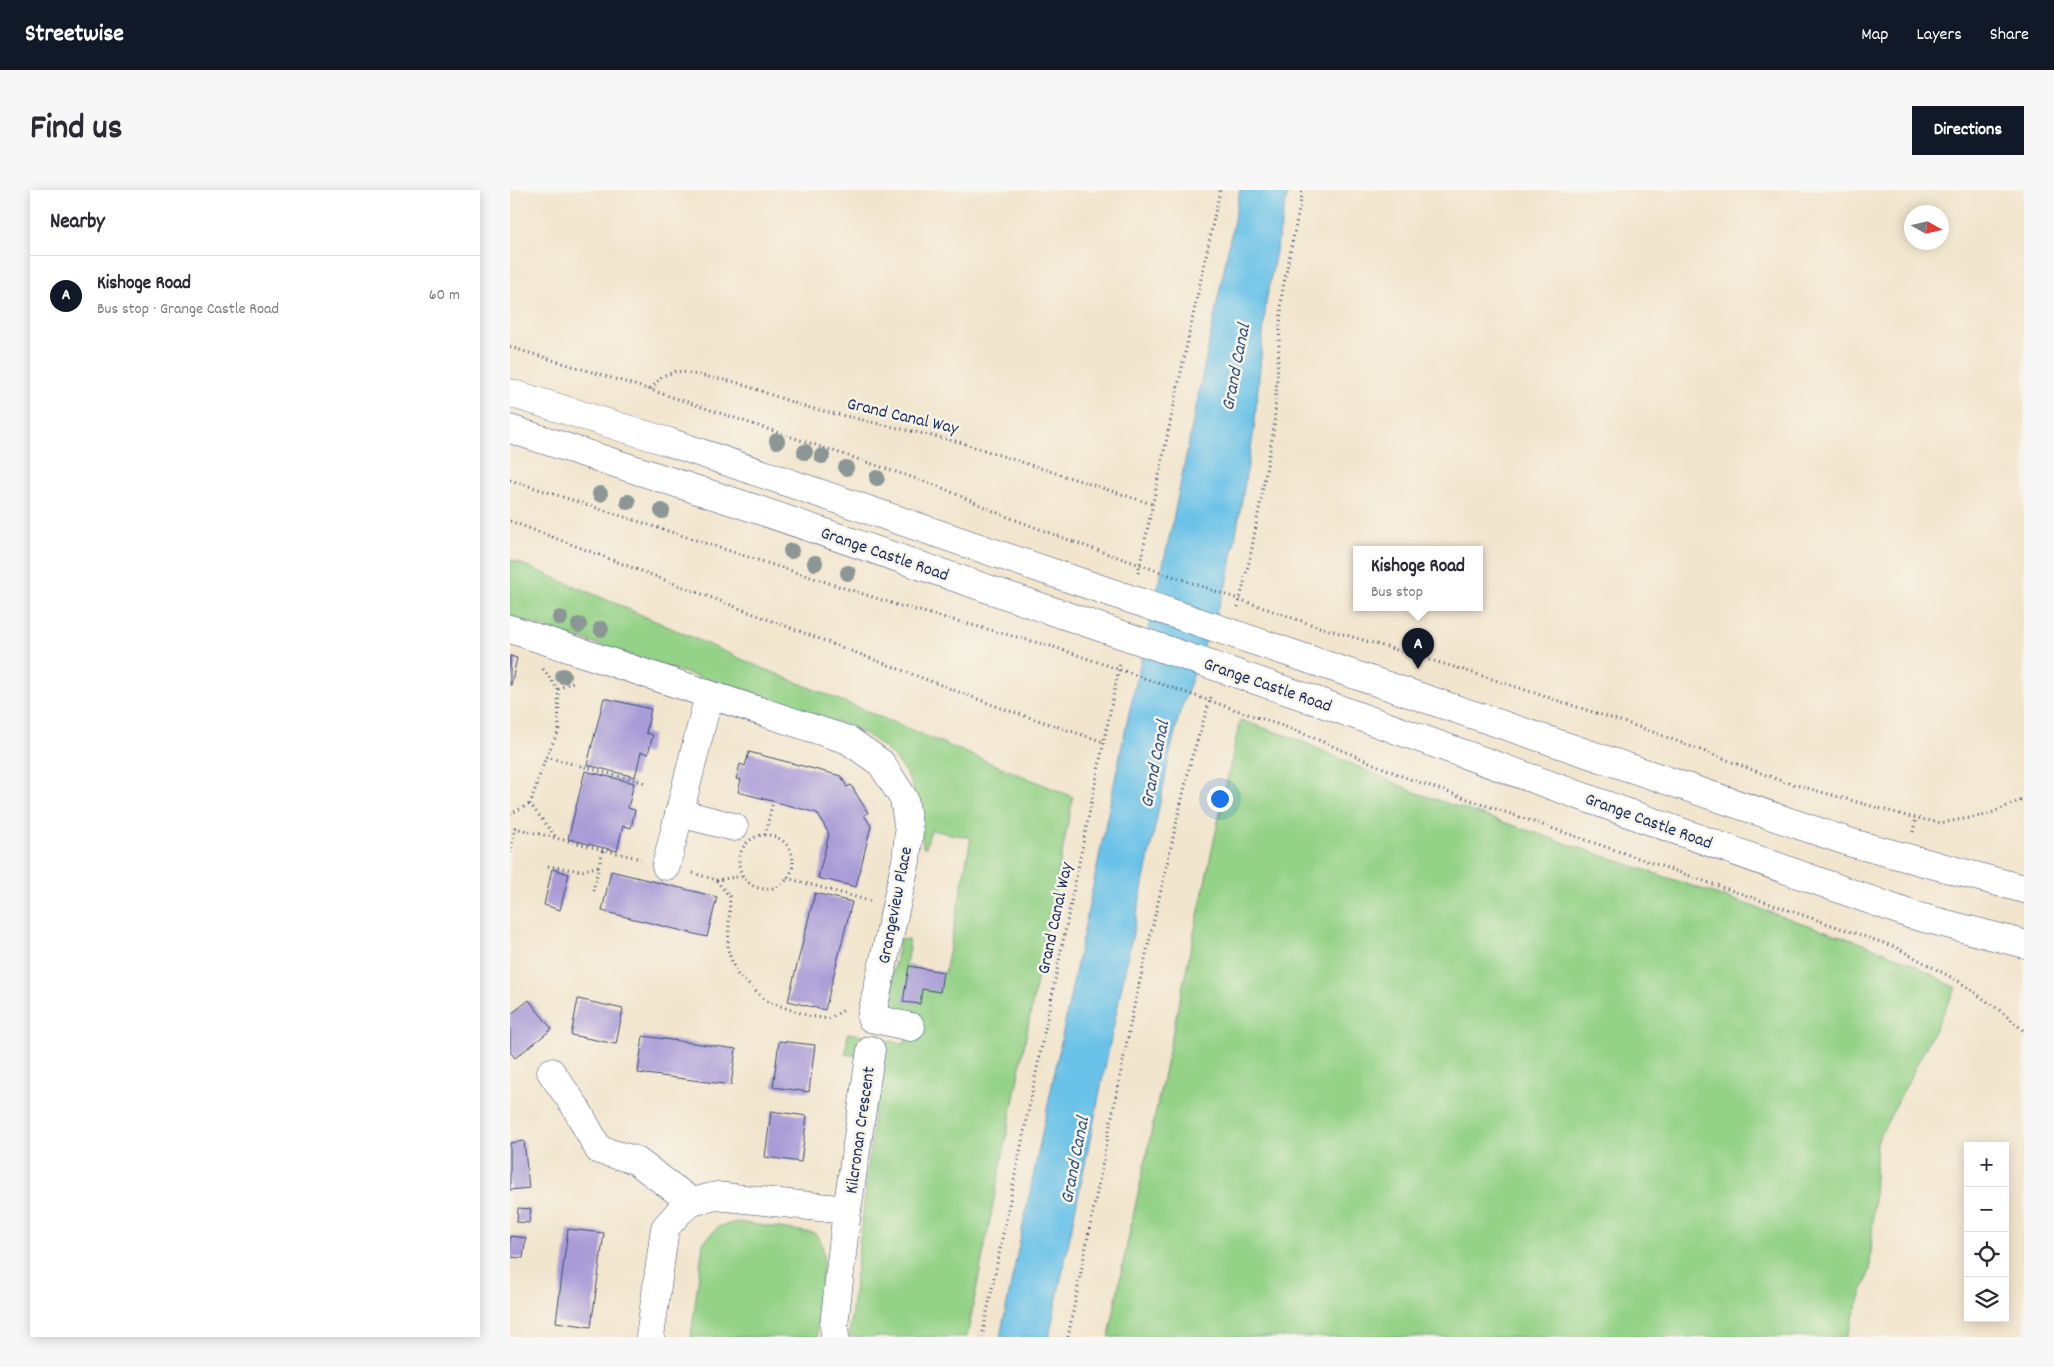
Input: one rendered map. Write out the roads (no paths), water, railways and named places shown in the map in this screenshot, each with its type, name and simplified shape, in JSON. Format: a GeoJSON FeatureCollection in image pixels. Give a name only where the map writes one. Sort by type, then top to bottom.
{"type":"FeatureCollection","features":[{"type":"Feature","properties":{"kind":"main road","name":"Grange Castle Road"},"geometry":{"type":"LineString","coordinates":[[510,393],[669,442],[1820,832],[2024,890]]}},
{"type":"Feature","properties":{"kind":"main road","name":"Grange Castle Road"},"geometry":{"type":"LineString","coordinates":[[510,429],[750,507],[1308,698],[1912,915],[2024,944]]}},
{"type":"Feature","properties":{"kind":"main road","name":"Grangeview Place"},"geometry":{"type":"LineString","coordinates":[[510,629],[848,740],[881,763],[904,799],[909,830],[906,861],[871,1018],[911,1026]]}},
{"type":"Feature","properties":{"kind":"main road"},"geometry":{"type":"LineString","coordinates":[[666,866],[709,695]]}},
{"type":"Feature","properties":{"kind":"main road"},"geometry":{"type":"LineString","coordinates":[[679,814],[734,827]]}},
{"type":"Feature","properties":{"kind":"main road","name":"Kilcronan Crescent"},"geometry":{"type":"LineString","coordinates":[[834,1337],[847,1210],[871,1050]]}},
{"type":"Feature","properties":{"kind":"main road"},"geometry":{"type":"LineString","coordinates":[[551,1072],[576,1106],[600,1150],[635,1160],[692,1202]]}},
{"type":"Feature","properties":{"kind":"main road","name":"Kilcronan Crescent"},"geometry":{"type":"LineString","coordinates":[[650,1337],[665,1228],[680,1211],[692,1202],[716,1196],[847,1210]]}},
{"type":"Feature","properties":{"kind":"water","name":"Grand Canal"},"geometry":{"type":"Polygon","coordinates":[[[1240,190],[1288,190],[1266,302],[1254,430],[1228,580],[1180,712],[1173,740],[1049,1337],[1000,1337],[1125,731],[1172,525],[1240,190]]]}},
{"type":"Feature","properties":{"kind":"place","name":"Kishoge Road"},"geometry":{"type":"Point","coordinates":[1418,669]}}]}
